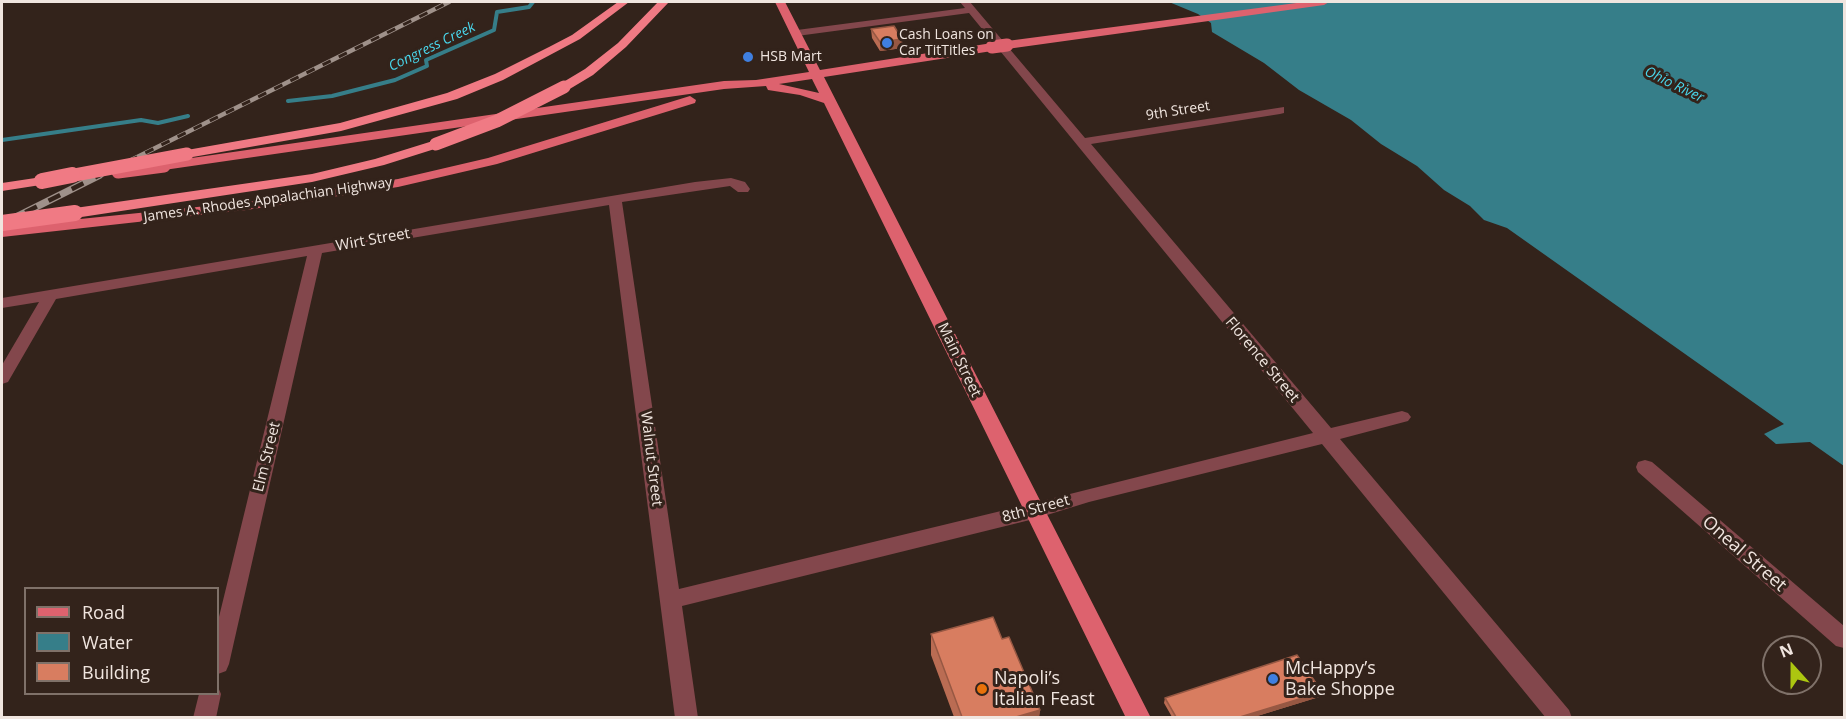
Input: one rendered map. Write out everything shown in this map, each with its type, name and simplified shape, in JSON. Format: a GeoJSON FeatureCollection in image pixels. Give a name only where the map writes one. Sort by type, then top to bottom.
{"type":"FeatureCollection","features":[{"type":"Feature","properties":{"kind":"highway"},"geometry":{"type":"LineString","coordinates":[[2,187],[341,127],[452,96],[499,77],[553,50],[576,37],[624,2]]}},
{"type":"Feature","properties":{"kind":"highway"},"geometry":{"type":"LineString","coordinates":[[2,223],[312,178],[379,162],[436,144],[497,121],[589,72],[617,50],[664,2]]}},
{"type":"Feature","properties":{"kind":"main road","name":"Main Street"},"geometry":{"type":"LineString","coordinates":[[780,2],[1139,717]]}},
{"type":"Feature","properties":{"kind":"main road","name":"James A. Rhodes Appalachian Highway"},"geometry":{"type":"LineString","coordinates":[[42,181],[164,166],[724,85],[756,84],[992,47],[1324,2]]}},
{"type":"Feature","properties":{"kind":"main road"},"geometry":{"type":"LineString","coordinates":[[756,84],[802,91],[831,101]]}},
{"type":"Feature","properties":{"kind":"main road","name":"James A. Rhodes Appalachian Highway"},"geometry":{"type":"LineString","coordinates":[[2,232],[257,205],[398,183],[492,161],[633,116],[728,91],[738,86]]}},
{"type":"Feature","properties":{"kind":"street"},"geometry":{"type":"LineString","coordinates":[[797,33],[968,6]]}},
{"type":"Feature","properties":{"kind":"street","name":"Florence Street"},"geometry":{"type":"LineString","coordinates":[[968,6],[1561,717]]}},
{"type":"Feature","properties":{"kind":"street","name":"9th Street"},"geometry":{"type":"LineString","coordinates":[[1082,142],[1280,110]]}},
{"type":"Feature","properties":{"kind":"street","name":"Wirt Street"},"geometry":{"type":"LineString","coordinates":[[2,303],[49,297],[721,183],[736,183],[743,189]]}},
{"type":"Feature","properties":{"kind":"street","name":"Walnut Street"},"geometry":{"type":"LineString","coordinates":[[615,200],[687,717]]}},
{"type":"Feature","properties":{"kind":"street","name":"Elm Street"},"geometry":{"type":"LineString","coordinates":[[219,660],[316,250]]}},
{"type":"Feature","properties":{"kind":"street"},"geometry":{"type":"LineString","coordinates":[[2,378],[49,297]]}},
{"type":"Feature","properties":{"kind":"street","name":"8th Street"},"geometry":{"type":"LineString","coordinates":[[670,600],[1327,438],[1402,417]]}},
{"type":"Feature","properties":{"kind":"street","name":"Oneal Street"},"geometry":{"type":"LineString","coordinates":[[1645,467],[1845,639]]}},
{"type":"Feature","properties":{"kind":"water","name":"Ohio River"},"geometry":{"type":"Polygon","coordinates":[[[1169,2],[1844,2],[1844,466],[1810,442],[1776,444],[1764,434],[1784,424],[1507,228],[1484,220],[1470,206],[1444,190],[1417,166],[1381,144],[1351,120],[1299,90],[1264,63],[1212,32],[1211,23],[1198,14],[1169,2]]]}},
{"type":"Feature","properties":{"kind":"building"},"geometry":{"type":"Polygon","coordinates":[[[894,26],[902,39],[880,42],[871,29],[894,26]]]}},
{"type":"Feature","properties":{"kind":"building","name":"Napoli’s Italian Feast"},"geometry":{"type":"Polygon","coordinates":[[[993,617],[1002,639],[1009,637],[1040,710],[1016,717],[962,717],[931,634],[993,617]]]}},
{"type":"Feature","properties":{"kind":"building","name":"McHappy’s Bake Shoppe"},"geometry":{"type":"Polygon","coordinates":[[[1297,655],[1322,692],[1240,717],[1176,717],[1165,698],[1297,655]]]}},
{"type":"Feature","properties":{"kind":"waterway","name":"Congress Creek"},"geometry":{"type":"LineString","coordinates":[[288,101],[332,96],[395,80],[427,66],[426,60],[494,30],[497,12],[529,7],[533,2]]}},
{"type":"Feature","properties":{"kind":"waterway","name":"Congress Creek"},"geometry":{"type":"LineString","coordinates":[[2,140],[141,120],[158,123],[188,116]]}},
{"type":"Feature","properties":{"kind":"railway"},"geometry":{"type":"LineString","coordinates":[[97,177],[449,2]]}},
{"type":"Feature","properties":{"kind":"railway"},"geometry":{"type":"LineString","coordinates":[[2,224],[100,175]]}},
{"type":"Feature","properties":{"kind":"place","name":"Cash Loans on Car TitTitles"},"geometry":{"type":"Point","coordinates":[887,43]}},
{"type":"Feature","properties":{"kind":"place","name":"HSB Mart"},"geometry":{"type":"Point","coordinates":[748,57]}},
{"type":"Feature","properties":{"kind":"place","name":"McHappy’s Bake Shoppe"},"geometry":{"type":"Point","coordinates":[1273,679]}},
{"type":"Feature","properties":{"kind":"place","name":"Napoli’s Italian Feast"},"geometry":{"type":"Point","coordinates":[982,689]}}]}
